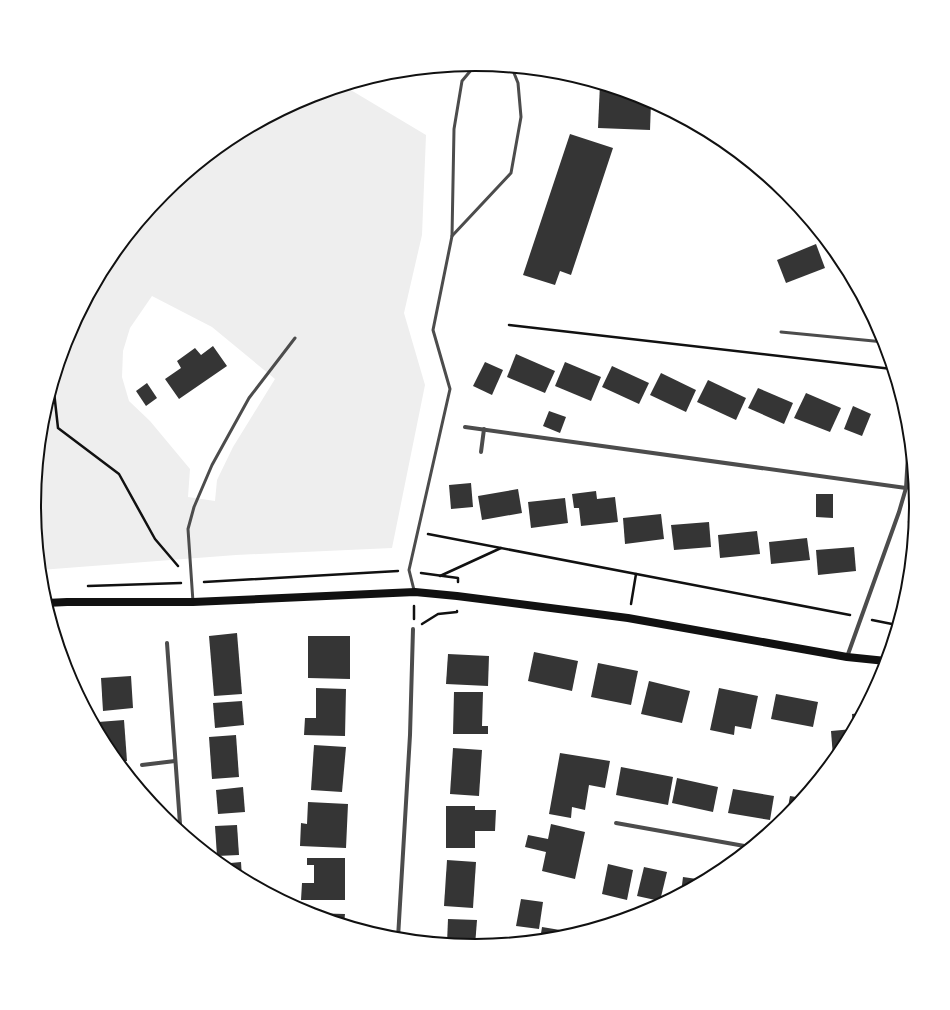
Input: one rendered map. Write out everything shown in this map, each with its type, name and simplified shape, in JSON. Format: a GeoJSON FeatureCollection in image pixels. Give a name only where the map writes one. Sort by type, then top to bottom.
{"type":"FeatureCollection","features":[{"type":"Feature","properties":{"kind":"main road"},"geometry":{"type":"LineString","coordinates":[[52,603],[194,602],[415,592],[628,618],[880,661]]}},
{"type":"Feature","properties":{"kind":"street"},"geometry":{"type":"LineString","coordinates":[[465,427],[906,488]]}},
{"type":"Feature","properties":{"kind":"street"},"geometry":{"type":"LineString","coordinates":[[481,452],[484,429]]}},
{"type":"Feature","properties":{"kind":"street"},"geometry":{"type":"LineString","coordinates":[[846,656],[899,512],[906,488],[907,469]]}},
{"type":"Feature","properties":{"kind":"street"},"geometry":{"type":"LineString","coordinates":[[398,932],[410,735],[414,629]]}},
{"type":"Feature","properties":{"kind":"street"},"geometry":{"type":"LineString","coordinates":[[167,644],[180,823]]}},
{"type":"Feature","properties":{"kind":"street"},"geometry":{"type":"LineString","coordinates":[[142,765],[175,761]]}},
{"type":"Feature","properties":{"kind":"street"},"geometry":{"type":"LineString","coordinates":[[616,823],[743,846]]}},
{"type":"Feature","properties":{"kind":"lane"},"geometry":{"type":"LineString","coordinates":[[415,592],[409,570],[450,389],[432,330],[452,236],[454,129],[462,81],[470,71]]}},
{"type":"Feature","properties":{"kind":"lane"},"geometry":{"type":"LineString","coordinates":[[452,236],[511,173],[521,117],[518,83],[514,73]]}},
{"type":"Feature","properties":{"kind":"lane"},"geometry":{"type":"LineString","coordinates":[[781,332],[877,341]]}},
{"type":"Feature","properties":{"kind":"lane"},"geometry":{"type":"LineString","coordinates":[[194,602],[188,528],[194,507],[212,465],[248,398],[296,338]]}},
{"type":"Feature","properties":{"kind":"path"},"geometry":{"type":"LineString","coordinates":[[509,325],[887,368]]}},
{"type":"Feature","properties":{"kind":"path"},"geometry":{"type":"LineString","coordinates":[[55,396],[58,428],[119,474],[156,539],[193,583]]}},
{"type":"Feature","properties":{"kind":"path"},"geometry":{"type":"LineString","coordinates":[[418,532],[892,624]]}},
{"type":"Feature","properties":{"kind":"path"},"geometry":{"type":"LineString","coordinates":[[440,576],[502,548]]}},
{"type":"Feature","properties":{"kind":"path"},"geometry":{"type":"LineString","coordinates":[[628,618],[636,574]]}},
{"type":"Feature","properties":{"kind":"path"},"geometry":{"type":"LineString","coordinates":[[414,629],[415,592]]}},
{"type":"Feature","properties":{"kind":"shaded area"},"geometry":{"type":"Polygon","coordinates":[[[350,90],[426,135],[422,235],[404,313],[425,385],[392,548],[236,555],[46,570],[41,505],[42,477],[49,420],[64,365],[74,339],[99,288],[131,241],[168,198],[211,161],[258,129],[309,104],[350,90]],[[152,296],[130,328],[123,351],[122,377],[129,401],[150,421],[190,469],[188,497],[215,501],[217,480],[233,447],[275,379],[212,327],[152,296]]]}},
{"type":"Feature","properties":{"kind":"building"},"geometry":{"type":"Polygon","coordinates":[[[600,90],[615,94],[651,109],[650,130],[598,128],[600,90]]]}},
{"type":"Feature","properties":{"kind":"building"},"geometry":{"type":"Polygon","coordinates":[[[570,134],[613,148],[571,275],[560,271],[555,285],[523,275],[570,134]]]}},
{"type":"Feature","properties":{"kind":"building"},"geometry":{"type":"Polygon","coordinates":[[[816,244],[825,268],[786,283],[777,260],[816,244]]]}},
{"type":"Feature","properties":{"kind":"building"},"geometry":{"type":"Polygon","coordinates":[[[213,346],[227,366],[179,399],[165,379],[181,368],[177,361],[195,348],[201,355],[213,346]]]}},
{"type":"Feature","properties":{"kind":"building"},"geometry":{"type":"Polygon","coordinates":[[[516,354],[555,371],[545,393],[507,377],[516,354]]]}},
{"type":"Feature","properties":{"kind":"building"},"geometry":{"type":"Polygon","coordinates":[[[485,362],[503,370],[492,395],[473,386],[485,362]]]}},
{"type":"Feature","properties":{"kind":"building"},"geometry":{"type":"Polygon","coordinates":[[[565,362],[601,377],[591,401],[555,386],[565,362]]]}},
{"type":"Feature","properties":{"kind":"building"},"geometry":{"type":"Polygon","coordinates":[[[612,366],[649,383],[639,404],[602,387],[612,366]]]}},
{"type":"Feature","properties":{"kind":"building"},"geometry":{"type":"Polygon","coordinates":[[[661,373],[696,390],[686,412],[650,395],[661,373]]]}},
{"type":"Feature","properties":{"kind":"building"},"geometry":{"type":"Polygon","coordinates":[[[708,380],[746,398],[736,420],[697,402],[708,380]]]}},
{"type":"Feature","properties":{"kind":"building"},"geometry":{"type":"Polygon","coordinates":[[[147,383],[157,398],[146,406],[136,391],[147,383]]]}},
{"type":"Feature","properties":{"kind":"building"},"geometry":{"type":"Polygon","coordinates":[[[758,388],[793,403],[784,424],[748,408],[758,388]]]}},
{"type":"Feature","properties":{"kind":"building"},"geometry":{"type":"Polygon","coordinates":[[[806,393],[841,408],[830,432],[794,418],[806,393]]]}},
{"type":"Feature","properties":{"kind":"building"},"geometry":{"type":"Polygon","coordinates":[[[853,406],[871,414],[862,436],[844,429],[853,406]]]}},
{"type":"Feature","properties":{"kind":"building"},"geometry":{"type":"Polygon","coordinates":[[[549,411],[566,417],[560,433],[543,426],[549,411]]]}},
{"type":"Feature","properties":{"kind":"building"},"geometry":{"type":"Polygon","coordinates":[[[471,483],[473,507],[451,509],[449,485],[471,483]]]}},
{"type":"Feature","properties":{"kind":"building"},"geometry":{"type":"Polygon","coordinates":[[[518,489],[522,513],[482,520],[478,496],[518,489]]]}},
{"type":"Feature","properties":{"kind":"building"},"geometry":{"type":"Polygon","coordinates":[[[596,491],[597,499],[615,497],[618,522],[581,526],[579,508],[574,508],[572,494],[596,491]]]}},
{"type":"Feature","properties":{"kind":"building"},"geometry":{"type":"Polygon","coordinates":[[[816,494],[833,494],[833,518],[816,517],[816,494]]]}},
{"type":"Feature","properties":{"kind":"building"},"geometry":{"type":"Polygon","coordinates":[[[565,498],[568,523],[531,528],[528,502],[565,498]]]}},
{"type":"Feature","properties":{"kind":"building"},"geometry":{"type":"Polygon","coordinates":[[[661,514],[664,539],[625,544],[623,518],[661,514]]]}},
{"type":"Feature","properties":{"kind":"building"},"geometry":{"type":"Polygon","coordinates":[[[709,522],[711,547],[674,550],[671,525],[709,522]]]}},
{"type":"Feature","properties":{"kind":"building"},"geometry":{"type":"Polygon","coordinates":[[[757,531],[760,554],[720,558],[718,535],[757,531]]]}},
{"type":"Feature","properties":{"kind":"building"},"geometry":{"type":"Polygon","coordinates":[[[807,538],[810,560],[771,564],[769,542],[807,538]]]}},
{"type":"Feature","properties":{"kind":"building"},"geometry":{"type":"Polygon","coordinates":[[[854,547],[856,571],[818,575],[816,550],[854,547]]]}},
{"type":"Feature","properties":{"kind":"building"},"geometry":{"type":"Polygon","coordinates":[[[237,633],[242,694],[214,696],[209,636],[237,633]]]}},
{"type":"Feature","properties":{"kind":"building"},"geometry":{"type":"Polygon","coordinates":[[[308,636],[350,636],[350,679],[308,678],[308,636]]]}},
{"type":"Feature","properties":{"kind":"building"},"geometry":{"type":"Polygon","coordinates":[[[534,652],[578,661],[572,691],[528,681],[534,652]]]}},
{"type":"Feature","properties":{"kind":"building"},"geometry":{"type":"Polygon","coordinates":[[[448,654],[489,656],[488,686],[446,684],[448,654]]]}},
{"type":"Feature","properties":{"kind":"building"},"geometry":{"type":"Polygon","coordinates":[[[598,663],[638,671],[631,705],[591,697],[598,663]]]}},
{"type":"Feature","properties":{"kind":"building"},"geometry":{"type":"Polygon","coordinates":[[[131,676],[133,708],[103,711],[101,678],[131,676]]]}},
{"type":"Feature","properties":{"kind":"building"},"geometry":{"type":"Polygon","coordinates":[[[649,681],[690,691],[682,723],[641,714],[649,681]]]}},
{"type":"Feature","properties":{"kind":"building"},"geometry":{"type":"Polygon","coordinates":[[[316,688],[346,689],[345,736],[304,735],[305,718],[316,718],[316,688]]]}},
{"type":"Feature","properties":{"kind":"building"},"geometry":{"type":"Polygon","coordinates":[[[719,688],[758,696],[751,729],[735,726],[734,735],[710,730],[719,688]]]}},
{"type":"Feature","properties":{"kind":"building"},"geometry":{"type":"Polygon","coordinates":[[[454,692],[483,692],[482,726],[488,726],[488,734],[453,734],[454,692]]]}},
{"type":"Feature","properties":{"kind":"building"},"geometry":{"type":"Polygon","coordinates":[[[776,694],[818,702],[813,727],[771,719],[776,694]]]}},
{"type":"Feature","properties":{"kind":"building"},"geometry":{"type":"Polygon","coordinates":[[[242,701],[244,725],[215,728],[213,703],[242,701]]]}},
{"type":"Feature","properties":{"kind":"building"},"geometry":{"type":"Polygon","coordinates":[[[124,720],[127,761],[125,761],[114,746],[99,722],[124,720]]]}},
{"type":"Feature","properties":{"kind":"building"},"geometry":{"type":"Polygon","coordinates":[[[846,730],[833,751],[831,731],[846,730]]]}},
{"type":"Feature","properties":{"kind":"building"},"geometry":{"type":"Polygon","coordinates":[[[236,735],[239,777],[212,779],[209,737],[236,735]]]}},
{"type":"Feature","properties":{"kind":"building"},"geometry":{"type":"Polygon","coordinates":[[[314,745],[346,747],[342,792],[311,790],[314,745]]]}},
{"type":"Feature","properties":{"kind":"building"},"geometry":{"type":"Polygon","coordinates":[[[453,748],[482,750],[479,796],[450,794],[453,748]]]}},
{"type":"Feature","properties":{"kind":"building"},"geometry":{"type":"Polygon","coordinates":[[[560,753],[610,761],[605,788],[589,785],[585,810],[572,807],[571,818],[549,814],[560,753]]]}},
{"type":"Feature","properties":{"kind":"building"},"geometry":{"type":"Polygon","coordinates":[[[621,767],[673,777],[668,805],[616,795],[621,767]]]}},
{"type":"Feature","properties":{"kind":"building"},"geometry":{"type":"Polygon","coordinates":[[[677,778],[718,787],[713,812],[672,803],[677,778]]]}},
{"type":"Feature","properties":{"kind":"building"},"geometry":{"type":"Polygon","coordinates":[[[243,787],[245,812],[218,814],[216,790],[243,787]]]}},
{"type":"Feature","properties":{"kind":"building"},"geometry":{"type":"Polygon","coordinates":[[[733,789],[774,796],[770,820],[728,813],[733,789]]]}},
{"type":"Feature","properties":{"kind":"building"},"geometry":{"type":"Polygon","coordinates":[[[790,796],[796,797],[788,805],[790,796]]]}},
{"type":"Feature","properties":{"kind":"building"},"geometry":{"type":"Polygon","coordinates":[[[308,802],[348,804],[346,848],[300,846],[301,823],[307,824],[308,802]]]}},
{"type":"Feature","properties":{"kind":"building"},"geometry":{"type":"Polygon","coordinates":[[[446,806],[475,806],[475,810],[496,810],[495,831],[475,831],[475,848],[446,848],[446,806]]]}},
{"type":"Feature","properties":{"kind":"building"},"geometry":{"type":"Polygon","coordinates":[[[551,824],[585,832],[575,879],[542,871],[546,852],[525,847],[528,835],[548,839],[551,824]]]}},
{"type":"Feature","properties":{"kind":"building"},"geometry":{"type":"Polygon","coordinates":[[[237,825],[239,855],[220,856],[217,853],[215,826],[237,825]]]}},
{"type":"Feature","properties":{"kind":"building"},"geometry":{"type":"Polygon","coordinates":[[[307,858],[345,858],[345,900],[301,900],[302,883],[314,883],[314,865],[307,865],[307,858]]]}},
{"type":"Feature","properties":{"kind":"building"},"geometry":{"type":"Polygon","coordinates":[[[447,860],[476,862],[473,908],[444,906],[447,860]]]}},
{"type":"Feature","properties":{"kind":"building"},"geometry":{"type":"Polygon","coordinates":[[[241,862],[242,871],[234,866],[230,863],[241,862]]]}},
{"type":"Feature","properties":{"kind":"building"},"geometry":{"type":"Polygon","coordinates":[[[608,864],[633,870],[627,900],[602,894],[608,864]]]}},
{"type":"Feature","properties":{"kind":"building"},"geometry":{"type":"Polygon","coordinates":[[[644,867],[667,872],[661,897],[654,900],[637,896],[644,867]]]}},
{"type":"Feature","properties":{"kind":"building"},"geometry":{"type":"Polygon","coordinates":[[[683,877],[696,879],[692,881],[682,886],[683,877]]]}},
{"type":"Feature","properties":{"kind":"building"},"geometry":{"type":"Polygon","coordinates":[[[521,899],[543,902],[539,929],[516,926],[521,899]]]}},
{"type":"Feature","properties":{"kind":"building"},"geometry":{"type":"Polygon","coordinates":[[[329,914],[345,914],[345,919],[329,914]]]}},
{"type":"Feature","properties":{"kind":"building"},"geometry":{"type":"Polygon","coordinates":[[[448,919],[477,920],[476,939],[447,938],[448,919]]]}},
{"type":"Feature","properties":{"kind":"building"},"geometry":{"type":"Polygon","coordinates":[[[542,927],[562,930],[560,931],[541,934],[542,927]]]}}]}
